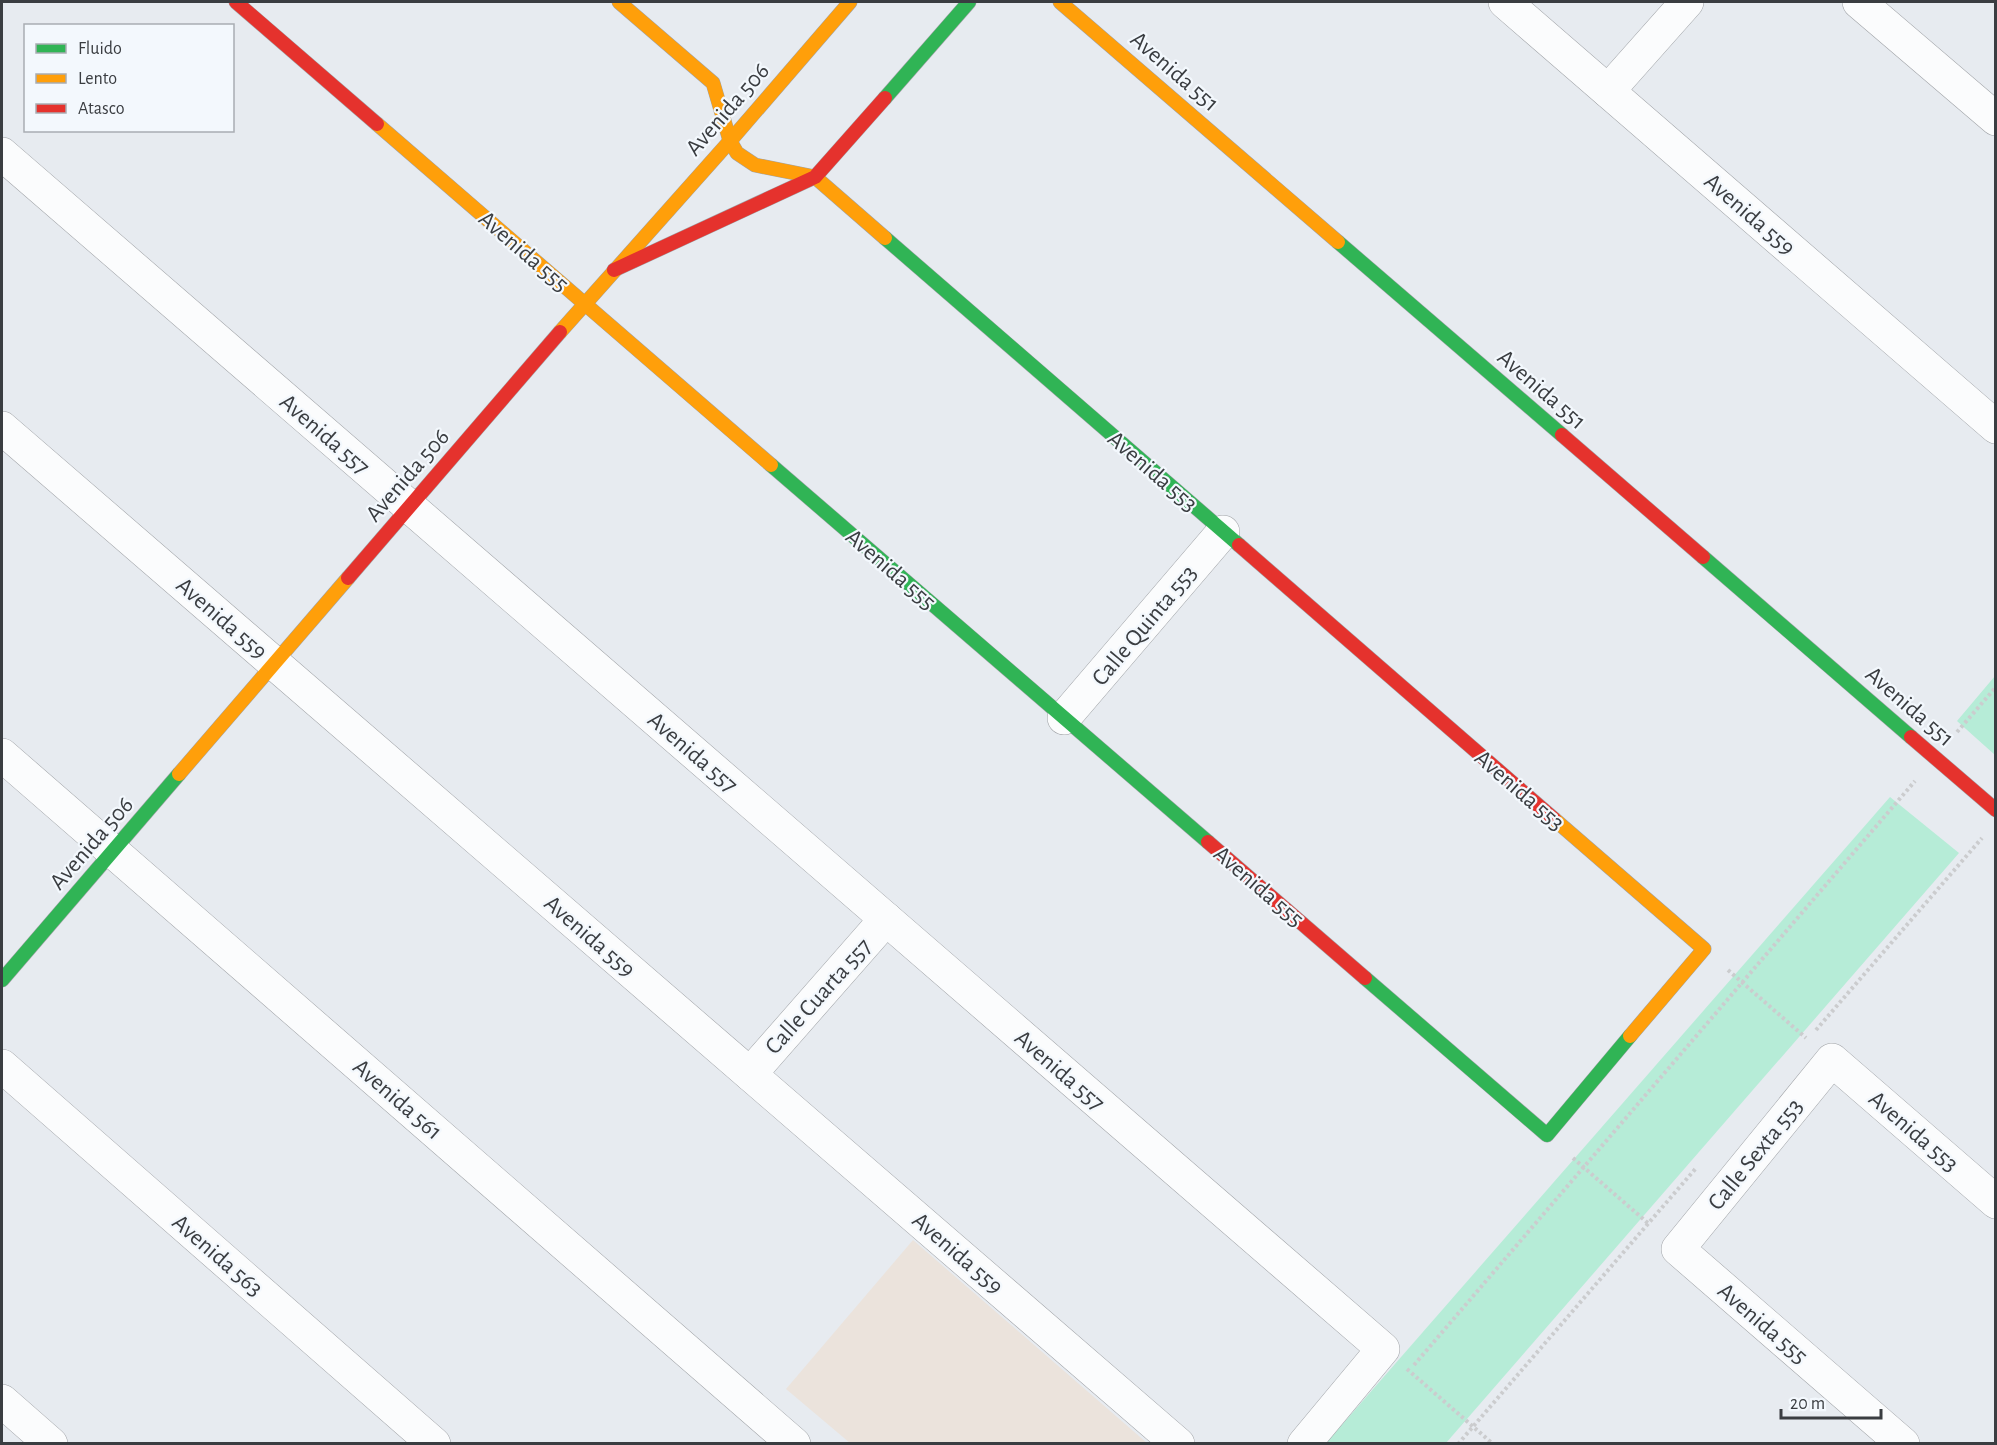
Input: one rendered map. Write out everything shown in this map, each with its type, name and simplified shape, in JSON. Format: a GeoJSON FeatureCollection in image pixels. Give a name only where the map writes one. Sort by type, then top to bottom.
{"type":"FeatureCollection","features":[{"type":"Feature","properties":{"kind":"street","name":"Avenida 555"},"geometry":{"type":"LineString","coordinates":[[236,2],[1547,1136]]}},
{"type":"Feature","properties":{"kind":"street","name":"Avenida 553"},"geometry":{"type":"LineString","coordinates":[[619,2],[713,83],[730,141],[737,153],[755,165],[815,177],[1704,949]]}},
{"type":"Feature","properties":{"kind":"street","name":"Avenida 506"},"geometry":{"type":"LineString","coordinates":[[2,980],[585,303],[850,2]]}},
{"type":"Feature","properties":{"kind":"street"},"geometry":{"type":"LineString","coordinates":[[614,270],[815,177],[969,2]]}},
{"type":"Feature","properties":{"kind":"street","name":"Avenida 551"},"geometry":{"type":"LineString","coordinates":[[1060,2],[1995,810]]}},
{"type":"Feature","properties":{"kind":"street","name":"Avenida 559"},"geometry":{"type":"LineString","coordinates":[[1504,2],[1995,427]]}},
{"type":"Feature","properties":{"kind":"street"},"geometry":{"type":"LineString","coordinates":[[1608,91],[1687,2]]}},
{"type":"Feature","properties":{"kind":"street"},"geometry":{"type":"LineString","coordinates":[[1859,2],[1995,120]]}},
{"type":"Feature","properties":{"kind":"street","name":"Avenida 557"},"geometry":{"type":"LineString","coordinates":[[2,154],[1383,1349]]}},
{"type":"Feature","properties":{"kind":"street","name":"Avenida 559"},"geometry":{"type":"LineString","coordinates":[[2,428],[1178,1443]]}},
{"type":"Feature","properties":{"kind":"street","name":"Calle Quinta 553"},"geometry":{"type":"LineString","coordinates":[[1064,718],[1223,532]]}},
{"type":"Feature","properties":{"kind":"street","name":"Avenida 561"},"geometry":{"type":"LineString","coordinates":[[2,755],[794,1443]]}},
{"type":"Feature","properties":{"kind":"street","name":"Calle Cuarta 557"},"geometry":{"type":"LineString","coordinates":[[750,1074],[886,919]]}},
{"type":"Feature","properties":{"kind":"street"},"geometry":{"type":"LineString","coordinates":[[1547,1136],[1704,949]]}},
{"type":"Feature","properties":{"kind":"street","name":"Avenida 553"},"geometry":{"type":"LineString","coordinates":[[1832,1060],[1995,1202]]}},
{"type":"Feature","properties":{"kind":"street","name":"Calle Sexta 553"},"geometry":{"type":"LineString","coordinates":[[1678,1249],[1832,1060]]}},
{"type":"Feature","properties":{"kind":"street","name":"Avenida 563"},"geometry":{"type":"LineString","coordinates":[[2,1066],[434,1443]]}},
{"type":"Feature","properties":{"kind":"street","name":"Avenida 555"},"geometry":{"type":"LineString","coordinates":[[1678,1249],[1903,1443]]}},
{"type":"Feature","properties":{"kind":"street"},"geometry":{"type":"LineString","coordinates":[[1304,1443],[1383,1349]]}},
{"type":"Feature","properties":{"kind":"street"},"geometry":{"type":"LineString","coordinates":[[2,1401],[51,1443]]}},
{"type":"Feature","properties":{"kind":"path"},"geometry":{"type":"LineString","coordinates":[[1409,1371],[1995,687]]}},
{"type":"Feature","properties":{"kind":"path"},"geometry":{"type":"LineString","coordinates":[[1704,949],[1832,1060]]}},
{"type":"Feature","properties":{"kind":"path"},"geometry":{"type":"LineString","coordinates":[[1547,1136],[1678,1249]]}},
{"type":"Feature","properties":{"kind":"path"},"geometry":{"type":"LineString","coordinates":[[1383,1349],[1493,1443]]}},
{"type":"Feature","properties":{"kind":"shaded area"},"geometry":{"type":"Polygon","coordinates":[[[913,1240],[1147,1443],[850,1443],[786,1389],[913,1240]]]}},
{"type":"Feature","properties":{"kind":"green space"},"geometry":{"type":"Polygon","coordinates":[[[1995,676],[1995,755],[1957,721],[1995,676]]]}},
{"type":"Feature","properties":{"kind":"green space"},"geometry":{"type":"Polygon","coordinates":[[[1890,797],[1959,853],[1446,1443],[1326,1443],[1890,797]]]}},
{"type":"Feature","properties":{"kind":"traffic: fast"},"geometry":{"type":"LineString","coordinates":[[885,98],[969,2]]}},
{"type":"Feature","properties":{"kind":"traffic: fast"},"geometry":{"type":"LineString","coordinates":[[885,238],[1239,545]]}},
{"type":"Feature","properties":{"kind":"traffic: fast"},"geometry":{"type":"LineString","coordinates":[[1338,242],[1562,435]]}},
{"type":"Feature","properties":{"kind":"traffic: fast"},"geometry":{"type":"LineString","coordinates":[[771,465],[1208,842]]}},
{"type":"Feature","properties":{"kind":"traffic: fast"},"geometry":{"type":"LineString","coordinates":[[1703,557],[1911,737]]}},
{"type":"Feature","properties":{"kind":"traffic: fast"},"geometry":{"type":"LineString","coordinates":[[2,980],[179,774]]}},
{"type":"Feature","properties":{"kind":"traffic: fast"},"geometry":{"type":"LineString","coordinates":[[1365,978],[1547,1135],[1630,1036]]}},
{"type":"Feature","properties":{"kind":"traffic: slow"},"geometry":{"type":"LineString","coordinates":[[619,2],[713,83],[730,141],[737,153],[755,165],[815,177],[885,238]]}},
{"type":"Feature","properties":{"kind":"traffic: slow"},"geometry":{"type":"LineString","coordinates":[[560,332],[850,2]]}},
{"type":"Feature","properties":{"kind":"traffic: slow"},"geometry":{"type":"LineString","coordinates":[[1060,2],[1338,242]]}},
{"type":"Feature","properties":{"kind":"traffic: slow"},"geometry":{"type":"LineString","coordinates":[[377,124],[771,465]]}},
{"type":"Feature","properties":{"kind":"traffic: slow"},"geometry":{"type":"LineString","coordinates":[[179,774],[348,578]]}},
{"type":"Feature","properties":{"kind":"traffic: slow"},"geometry":{"type":"LineString","coordinates":[[1554,819],[1704,949],[1630,1036]]}},
{"type":"Feature","properties":{"kind":"traffic: jam"},"geometry":{"type":"LineString","coordinates":[[236,2],[377,124]]}},
{"type":"Feature","properties":{"kind":"traffic: jam"},"geometry":{"type":"LineString","coordinates":[[614,270],[815,177],[885,98]]}},
{"type":"Feature","properties":{"kind":"traffic: jam"},"geometry":{"type":"LineString","coordinates":[[348,578],[560,332]]}},
{"type":"Feature","properties":{"kind":"traffic: jam"},"geometry":{"type":"LineString","coordinates":[[1562,435],[1703,557]]}},
{"type":"Feature","properties":{"kind":"traffic: jam"},"geometry":{"type":"LineString","coordinates":[[1239,545],[1554,819]]}},
{"type":"Feature","properties":{"kind":"traffic: jam"},"geometry":{"type":"LineString","coordinates":[[1911,737],[1996,810]]}},
{"type":"Feature","properties":{"kind":"traffic: jam"},"geometry":{"type":"LineString","coordinates":[[1208,842],[1365,978]]}}]}
